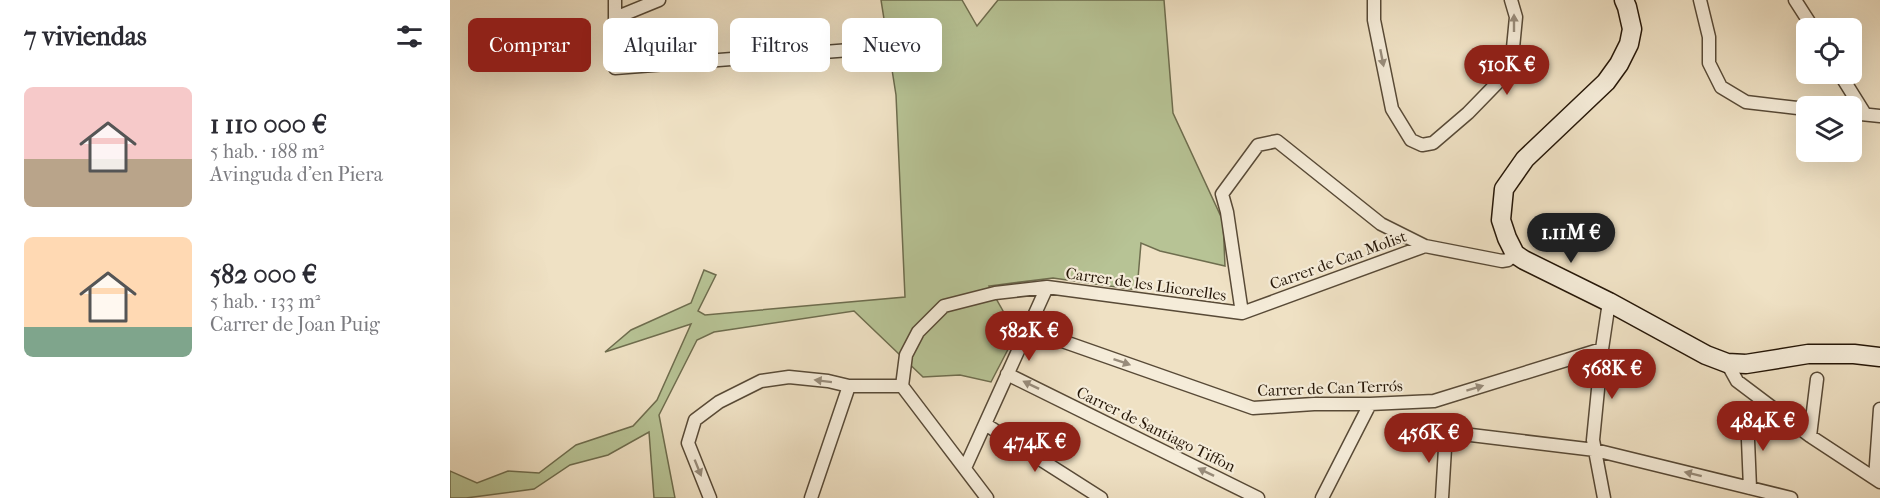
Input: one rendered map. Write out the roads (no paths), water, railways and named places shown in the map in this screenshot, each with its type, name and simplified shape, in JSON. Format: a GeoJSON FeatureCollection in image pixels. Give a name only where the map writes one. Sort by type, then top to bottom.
{"type":"FeatureCollection","features":[{"type":"Feature","properties":{"kind":"street"},"geometry":{"type":"LineString","coordinates":[[615,0],[615,18],[659,0]]}},
{"type":"Feature","properties":{"kind":"street"},"geometry":{"type":"LineString","coordinates":[[1374,0],[1374,20],[1392,109],[1411,140],[1422,145],[1433,143],[1468,113],[1504,76],[1513,48],[1516,17],[1511,0]]}},
{"type":"Feature","properties":{"kind":"street"},"geometry":{"type":"LineString","coordinates":[[1624,0],[1628,7],[1632,30],[1629,44],[1619,64],[1606,82],[1525,159],[1504,189],[1501,220],[1515,254],[1609,302],[1706,356],[1727,363],[1746,364],[1808,354],[1854,354],[1880,357]]}},
{"type":"Feature","properties":{"kind":"street"},"geometry":{"type":"LineString","coordinates":[[1700,0],[1709,37],[1709,63],[1721,87],[1746,102],[1796,108]]}},
{"type":"Feature","properties":{"kind":"street"},"geometry":{"type":"LineString","coordinates":[[1795,0],[1807,18]]}},
{"type":"Feature","properties":{"kind":"street"},"geometry":{"type":"LineString","coordinates":[[718,60],[842,51]]}},
{"type":"Feature","properties":{"kind":"street"},"geometry":{"type":"LineString","coordinates":[[1846,84],[1865,114]]}},
{"type":"Feature","properties":{"kind":"street"},"geometry":{"type":"LineString","coordinates":[[1862,114],[1880,116]]}},
{"type":"Feature","properties":{"kind":"street"},"geometry":{"type":"LineString","coordinates":[[1242,313],[1227,212],[1222,194],[1258,144],[1277,141],[1381,224],[1425,246]]}},
{"type":"Feature","properties":{"kind":"street","name":"Carrer de Can Molist"},"geometry":{"type":"LineString","coordinates":[[1242,313],[1425,246],[1502,261],[1508,260],[1515,254]]}},
{"type":"Feature","properties":{"kind":"street"},"geometry":{"type":"LineString","coordinates":[[965,468],[1047,287]]}},
{"type":"Feature","properties":{"kind":"street","name":"Carrer de les Llicorelles"},"geometry":{"type":"LineString","coordinates":[[902,386],[906,356],[918,332],[944,306],[995,293],[1047,287],[1242,313]]}},
{"type":"Feature","properties":{"kind":"street"},"geometry":{"type":"LineString","coordinates":[[1604,498],[1593,440],[1609,302]]}},
{"type":"Feature","properties":{"kind":"street","name":"Carrer de Can Terrós"},"geometry":{"type":"LineString","coordinates":[[1028,329],[1253,408],[1434,401],[1602,349]]}},
{"type":"Feature","properties":{"kind":"street"},"geometry":{"type":"LineString","coordinates":[[1727,363],[1737,381],[1810,436],[1878,480]]}},
{"type":"Feature","properties":{"kind":"street","name":"Carrer de Santiago Tiffon"},"geometry":{"type":"LineString","coordinates":[[1007,374],[1258,498]]}},
{"type":"Feature","properties":{"kind":"street"},"geometry":{"type":"LineString","coordinates":[[710,498],[688,443],[695,420],[719,402],[761,381],[789,377],[828,381],[849,386],[902,386],[987,498]]}},
{"type":"Feature","properties":{"kind":"street"},"geometry":{"type":"LineString","coordinates":[[1810,436],[1817,379]]}},
{"type":"Feature","properties":{"kind":"street"},"geometry":{"type":"LineString","coordinates":[[811,498],[849,386]]}},
{"type":"Feature","properties":{"kind":"street"},"geometry":{"type":"LineString","coordinates":[[1322,498],[1370,404]]}},
{"type":"Feature","properties":{"kind":"street"},"geometry":{"type":"LineString","coordinates":[[1878,480],[1880,409]]}},
{"type":"Feature","properties":{"kind":"street"},"geometry":{"type":"LineString","coordinates":[[1747,416],[1750,488]]}},
{"type":"Feature","properties":{"kind":"street"},"geometry":{"type":"LineString","coordinates":[[985,424],[1101,498]]}},
{"type":"Feature","properties":{"kind":"street"},"geometry":{"type":"LineString","coordinates":[[1442,498],[1446,432],[1595,450],[1791,498]]}}]}
